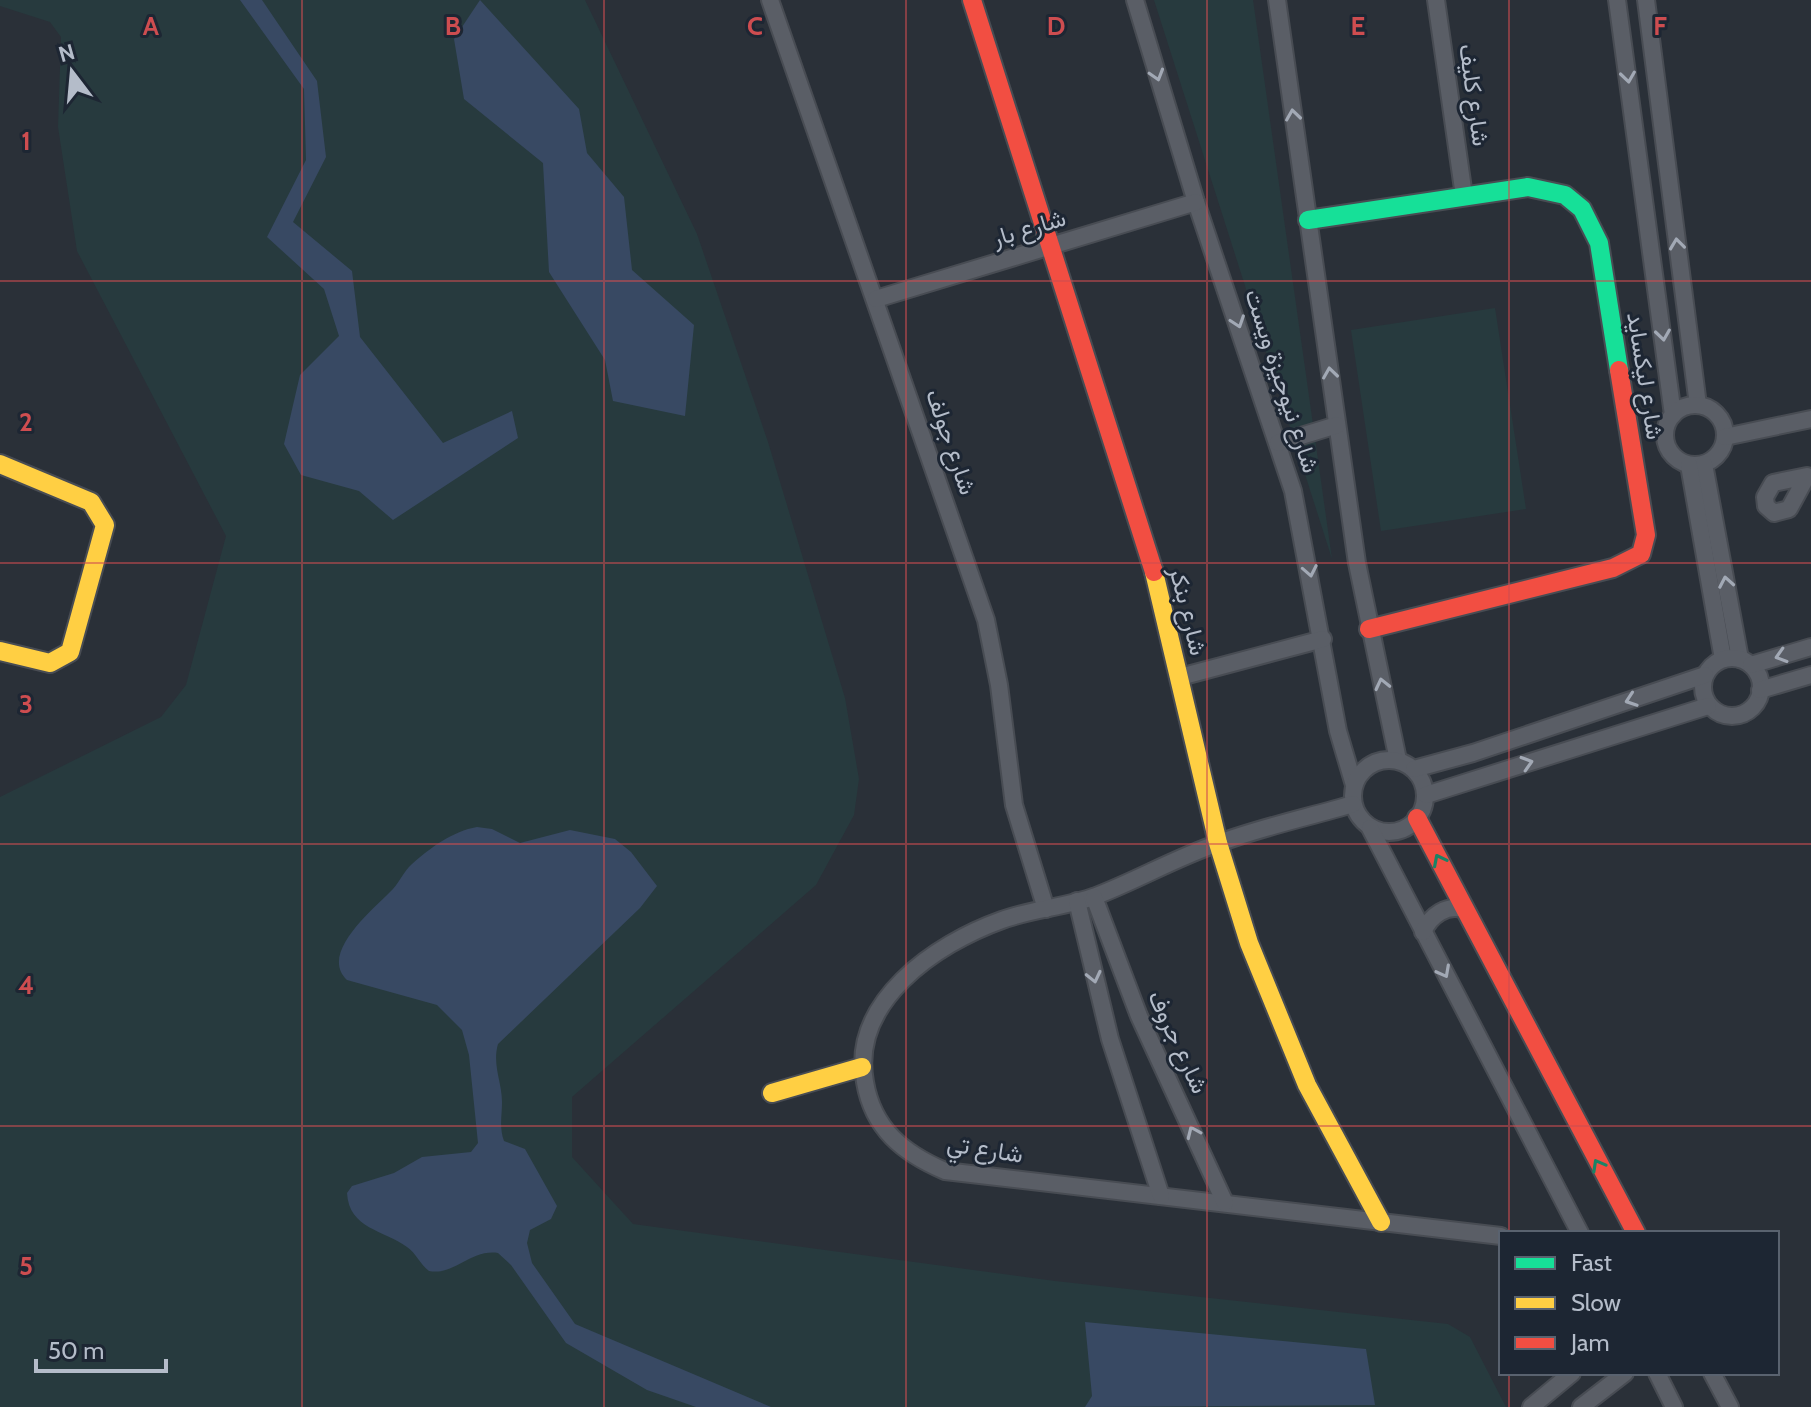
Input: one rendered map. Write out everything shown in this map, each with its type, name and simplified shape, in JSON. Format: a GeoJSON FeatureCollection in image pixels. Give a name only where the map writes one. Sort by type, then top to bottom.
{"type":"FeatureCollection","features":[{"type":"Feature","properties":{"kind":"street","name":"شارع جولف"},"geometry":{"type":"LineString","coordinates":[[770,0],[986,620],[999,685],[1004,746],[1014,805],[1046,909]]}},
{"type":"Feature","properties":{"kind":"street","name":"شارع بنكر"},"geometry":{"type":"LineString","coordinates":[[972,0],[1161,593],[1187,721],[1218,843],[1249,943],[1307,1085],[1381,1222]]}},
{"type":"Feature","properties":{"kind":"street","name":"شارع نيوجيزة ويست"},"geometry":{"type":"LineString","coordinates":[[1135,0],[1196,202],[1293,491],[1338,731],[1354,785]]}},
{"type":"Feature","properties":{"kind":"street","name":"شارع نيوجيزة ويست"},"geometry":{"type":"LineString","coordinates":[[1277,0],[1369,629],[1398,760]]}},
{"type":"Feature","properties":{"kind":"street","name":"شارع كليف"},"geometry":{"type":"LineString","coordinates":[[1436,0],[1464,196]]}},
{"type":"Feature","properties":{"kind":"street"},"geometry":{"type":"LineString","coordinates":[[1617,0],[1673,415]]}},
{"type":"Feature","properties":{"kind":"street"},"geometry":{"type":"LineString","coordinates":[[1646,0],[1698,405]]}},
{"type":"Feature","properties":{"kind":"street","name":"شارع ليكسايد"},"geometry":{"type":"LineString","coordinates":[[1308,220],[1528,187],[1548,187],[1567,194],[1583,207],[1594,224],[1646,546],[1639,558],[1613,568],[1369,629]]}},
{"type":"Feature","properties":{"kind":"street","name":"شارع بار"},"geometry":{"type":"LineString","coordinates":[[876,299],[1196,202]]}},
{"type":"Feature","properties":{"kind":"street"},"geometry":{"type":"LineString","coordinates":[[1698,405],[1716,415],[1723,423],[1725,437],[1719,454],[1696,464],[1674,457],[1666,443],[1666,427],[1673,415],[1685,407],[1698,405]]}},
{"type":"Feature","properties":{"kind":"street"},"geometry":{"type":"LineString","coordinates":[[1725,437],[1811,419]]}},
{"type":"Feature","properties":{"kind":"street"},"geometry":{"type":"LineString","coordinates":[[1278,443],[1337,425]]}},
{"type":"Feature","properties":{"kind":"street"},"geometry":{"type":"LineString","coordinates":[[0,464],[91,502],[105,525],[70,652],[50,663],[0,651]]}},
{"type":"Feature","properties":{"kind":"street"},"geometry":{"type":"LineString","coordinates":[[1696,464],[1738,661],[1759,676],[1760,690],[1755,705],[1746,713],[1723,714],[1708,706],[1703,691],[1705,675]]}},
{"type":"Feature","properties":{"kind":"street"},"geometry":{"type":"LineString","coordinates":[[1180,677],[1323,639]]}},
{"type":"Feature","properties":{"kind":"street"},"geometry":{"type":"LineString","coordinates":[[1414,769],[1473,753],[1705,675],[1738,661],[1811,647]]}},
{"type":"Feature","properties":{"kind":"street"},"geometry":{"type":"LineString","coordinates":[[1760,690],[1811,675]]}},
{"type":"Feature","properties":{"kind":"street"},"geometry":{"type":"LineString","coordinates":[[1426,795],[1708,706]]}},
{"type":"Feature","properties":{"kind":"street"},"geometry":{"type":"LineString","coordinates":[[1473,753],[1480,777]]}},
{"type":"Feature","properties":{"kind":"street"},"geometry":{"type":"LineString","coordinates":[[1398,760],[1414,769],[1423,781],[1426,795],[1417,818],[1401,831],[1391,833],[1370,828],[1362,822],[1353,804],[1354,785],[1367,767],[1376,762],[1398,760]]}},
{"type":"Feature","properties":{"kind":"street","name":"شارع تي"},"geometry":{"type":"LineString","coordinates":[[1353,804],[1218,843],[1094,897],[1002,920],[967,936],[909,975],[883,1000],[867,1032],[862,1067],[868,1102],[886,1133],[913,1157],[945,1171],[1499,1236]]}},
{"type":"Feature","properties":{"kind":"street"},"geometry":{"type":"LineString","coordinates":[[1417,818],[1635,1231]]}},
{"type":"Feature","properties":{"kind":"street"},"geometry":{"type":"LineString","coordinates":[[1370,828],[1579,1231]]}},
{"type":"Feature","properties":{"kind":"street","name":"شارع جروف"},"geometry":{"type":"LineString","coordinates":[[1094,897],[1139,1016],[1225,1203]]}},
{"type":"Feature","properties":{"kind":"street"},"geometry":{"type":"LineString","coordinates":[[1077,901],[1110,1039],[1161,1196]]}},
{"type":"Feature","properties":{"kind":"street"},"geometry":{"type":"LineString","coordinates":[[1423,932],[1428,921],[1441,912],[1457,907],[1465,910]]}},
{"type":"Feature","properties":{"kind":"street"},"geometry":{"type":"LineString","coordinates":[[772,1093],[862,1067]]}},
{"type":"Feature","properties":{"kind":"street"},"geometry":{"type":"LineString","coordinates":[[1531,1407],[1570,1375]]}},
{"type":"Feature","properties":{"kind":"street"},"geometry":{"type":"LineString","coordinates":[[1581,1407],[1622,1375]]}},
{"type":"Feature","properties":{"kind":"street"},"geometry":{"type":"LineString","coordinates":[[1658,1375],[1674,1407]]}},
{"type":"Feature","properties":{"kind":"street"},"geometry":{"type":"LineString","coordinates":[[1713,1375],[1730,1407]]}},
{"type":"Feature","properties":{"kind":"green space"},"geometry":{"type":"Polygon","coordinates":[[[0,0],[585,0],[697,234],[768,442],[845,698],[859,779],[854,815],[816,885],[572,1097],[572,1157],[633,1224],[1055,1281],[1448,1324],[1470,1337],[1506,1407],[0,1407],[0,797],[161,717],[186,685],[226,536],[77,251],[58,127],[61,37],[50,22],[0,6],[0,0]]]}},
{"type":"Feature","properties":{"kind":"green space"},"geometry":{"type":"Polygon","coordinates":[[[1154,0],[1253,0],[1332,559],[1154,0]]]}},
{"type":"Feature","properties":{"kind":"green space"},"geometry":{"type":"Polygon","coordinates":[[[1495,308],[1526,509],[1381,531],[1351,330],[1495,308]]]}},
{"type":"Feature","properties":{"kind":"water"},"geometry":{"type":"Polygon","coordinates":[[[240,0],[262,0],[317,81],[326,157],[293,222],[352,271],[360,337],[443,443],[512,411],[518,438],[393,520],[359,491],[301,475],[284,444],[300,375],[339,336],[324,289],[267,237],[306,160],[304,89],[240,0]]]}},
{"type":"Feature","properties":{"kind":"water"},"geometry":{"type":"Polygon","coordinates":[[[480,0],[579,109],[587,153],[624,197],[632,270],[694,325],[685,416],[613,401],[605,360],[549,272],[543,163],[464,99],[454,39],[480,0]]]}},
{"type":"Feature","properties":{"kind":"water"},"geometry":{"type":"Polygon","coordinates":[[[477,827],[492,829],[520,843],[570,830],[615,839],[631,852],[657,886],[640,908],[498,1044],[496,1059],[502,1095],[504,1141],[525,1149],[557,1206],[551,1219],[530,1230],[527,1243],[532,1263],[575,1324],[771,1407],[696,1407],[647,1390],[566,1343],[511,1265],[498,1253],[479,1255],[447,1270],[429,1271],[407,1247],[361,1221],[349,1205],[347,1193],[352,1186],[394,1173],[422,1157],[471,1152],[478,1143],[469,1055],[462,1030],[437,1005],[347,980],[340,969],[339,957],[352,932],[412,864],[442,841],[477,827]]]}},
{"type":"Feature","properties":{"kind":"water"},"geometry":{"type":"Polygon","coordinates":[[[1085,1322],[1366,1349],[1375,1405],[1085,1407],[1092,1396],[1085,1322]]]}},
{"type":"Feature","properties":{"kind":"traffic: fast"},"geometry":{"type":"LineString","coordinates":[[1308,220],[1528,187],[1565,195],[1582,209],[1599,243],[1619,370]]}},
{"type":"Feature","properties":{"kind":"traffic: slow"},"geometry":{"type":"LineString","coordinates":[[0,464],[91,502],[105,525],[70,652],[50,663],[0,651]]}},
{"type":"Feature","properties":{"kind":"traffic: slow"},"geometry":{"type":"LineString","coordinates":[[1154,572],[1218,843],[1249,943],[1307,1085],[1381,1222]]}},
{"type":"Feature","properties":{"kind":"traffic: slow"},"geometry":{"type":"LineString","coordinates":[[772,1093],[862,1067]]}},
{"type":"Feature","properties":{"kind":"traffic: jam"},"geometry":{"type":"LineString","coordinates":[[972,0],[1154,572]]}},
{"type":"Feature","properties":{"kind":"traffic: jam"},"geometry":{"type":"LineString","coordinates":[[1369,629],[1613,568],[1641,554],[1646,535],[1619,370]]}},
{"type":"Feature","properties":{"kind":"traffic: jam"},"geometry":{"type":"LineString","coordinates":[[1417,818],[1635,1231]]}}]}
